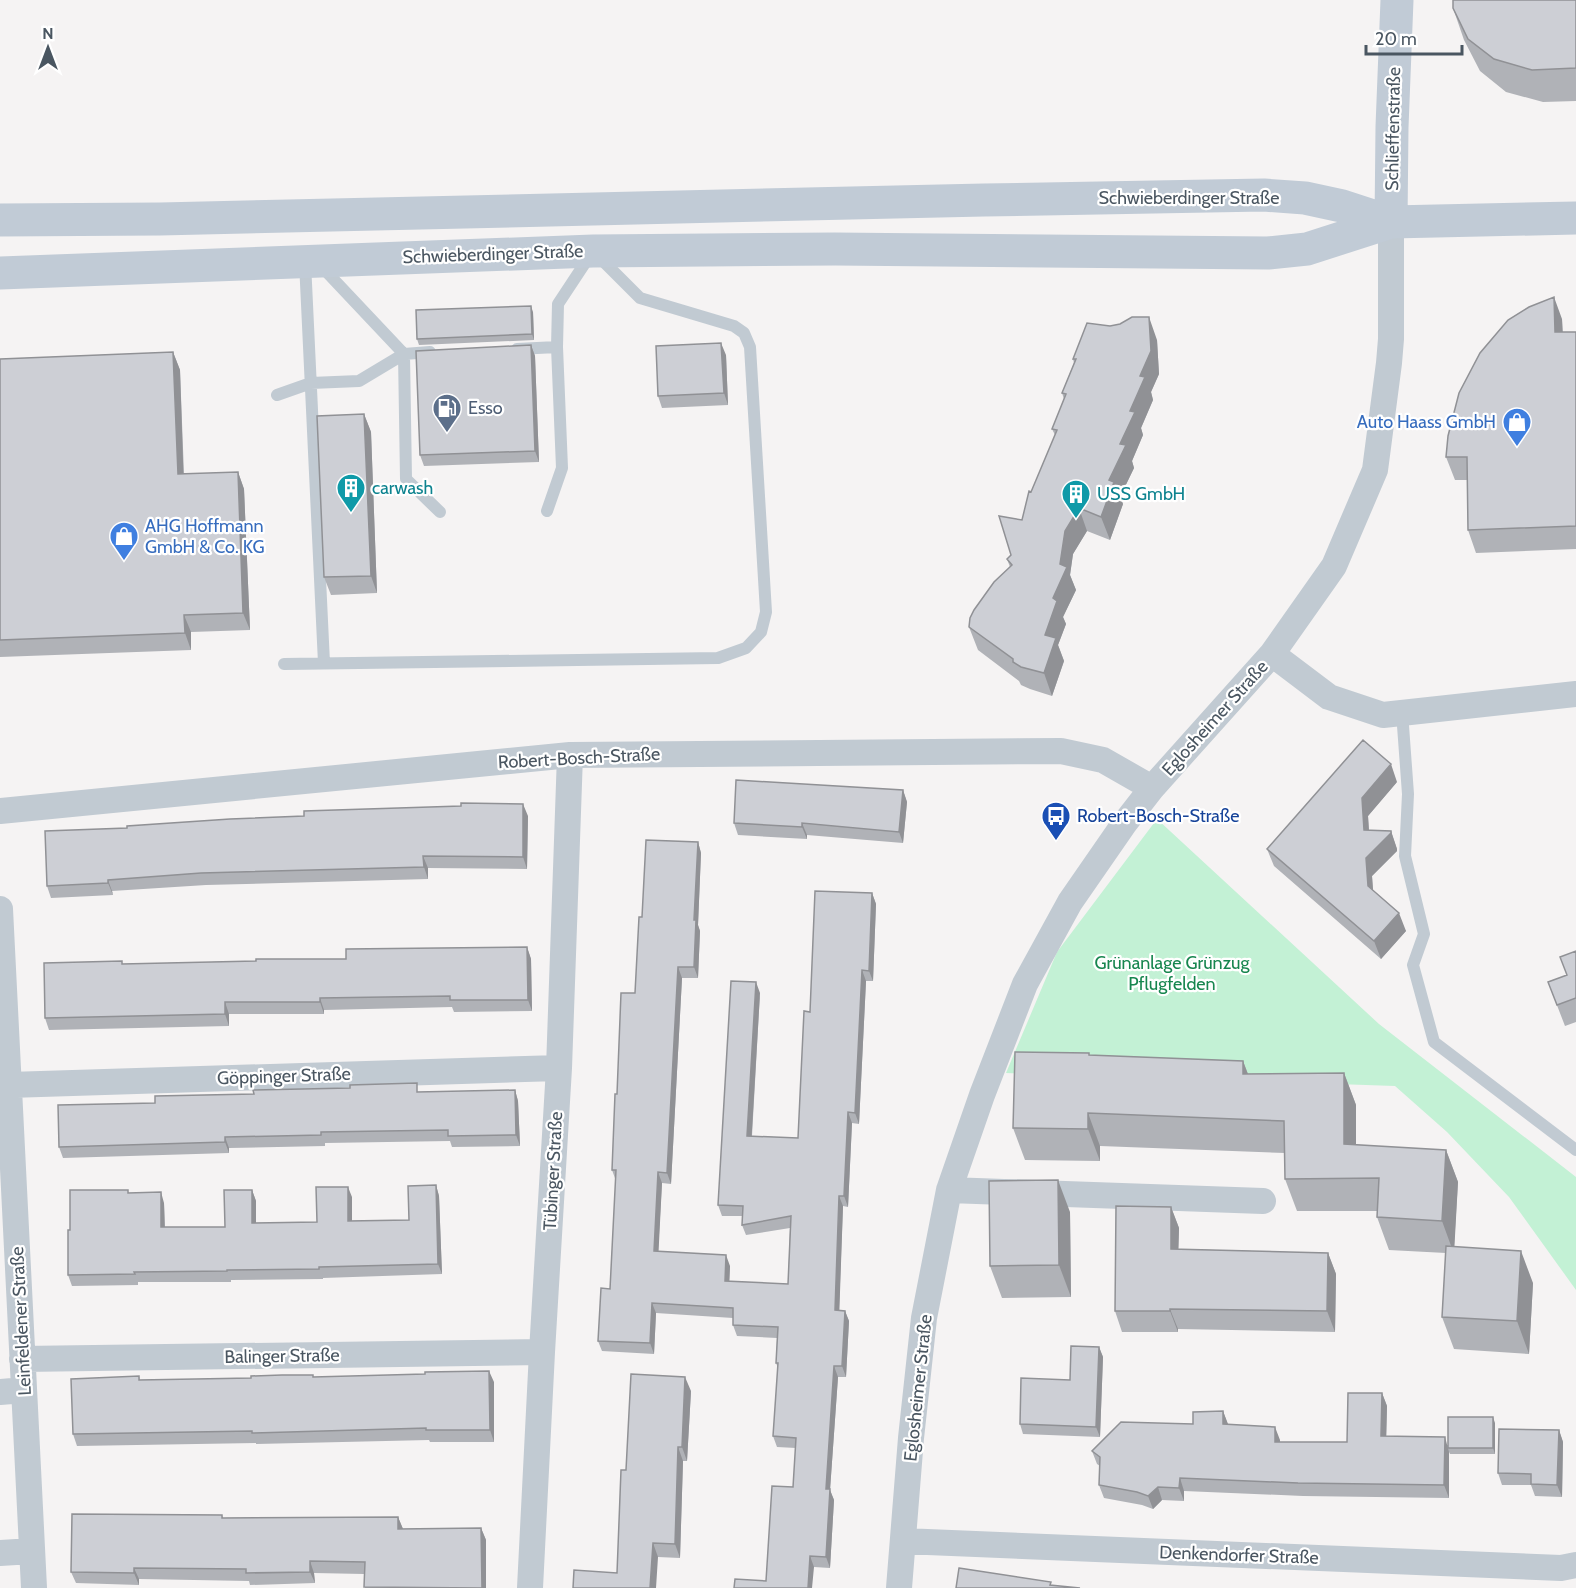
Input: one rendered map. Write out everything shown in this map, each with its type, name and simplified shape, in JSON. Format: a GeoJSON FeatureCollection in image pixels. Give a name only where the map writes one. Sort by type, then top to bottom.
{"type":"FeatureCollection","features":[{"type":"Feature","properties":{"kind":"main road","name":"Schlieffenstraße"},"geometry":{"type":"LineString","coordinates":[[1392,222],[1392,127],[1397,0]]}},
{"type":"Feature","properties":{"kind":"main road","name":"Schwieberdinger Straße"},"geometry":{"type":"LineString","coordinates":[[0,220],[159,219],[1264,195],[1305,198],[1342,206],[1392,222]]}},
{"type":"Feature","properties":{"kind":"main road"},"geometry":{"type":"LineString","coordinates":[[984,200],[985,252]]}},
{"type":"Feature","properties":{"kind":"main road","name":"Schwieberdinger Straße"},"geometry":{"type":"LineString","coordinates":[[0,273],[593,251],[835,249],[1268,253],[1307,249],[1392,222],[1576,218]]}},
{"type":"Feature","properties":{"kind":"street","name":"Eglosheimer Straße"},"geometry":{"type":"LineString","coordinates":[[899,1588],[911,1438],[924,1318],[949,1191],[982,1095],[1026,984],[1070,902],[1152,788],[1272,654],[1334,567],[1375,470],[1391,339],[1392,222]]}},
{"type":"Feature","properties":{"kind":"street"},"geometry":{"type":"LineString","coordinates":[[1272,654],[1329,697],[1383,715],[1576,694]]}},
{"type":"Feature","properties":{"kind":"street","name":"Robert-Bosch-Straße"},"geometry":{"type":"LineString","coordinates":[[0,811],[570,755],[1061,751],[1103,759],[1152,788]]}},
{"type":"Feature","properties":{"kind":"street","name":"Tübinger Straße"},"geometry":{"type":"LineString","coordinates":[[531,1588],[559,1068],[570,755]]}},
{"type":"Feature","properties":{"kind":"street","name":"Leinfeldener Straße"},"geometry":{"type":"LineString","coordinates":[[0,909],[6,1098],[22,1359],[12,1391],[32,1551],[34,1588]]}},
{"type":"Feature","properties":{"kind":"street","name":"Göppinger Straße"},"geometry":{"type":"LineString","coordinates":[[6,1098],[559,1068]]}},
{"type":"Feature","properties":{"kind":"street"},"geometry":{"type":"LineString","coordinates":[[949,1191],[1263,1201]]}},
{"type":"Feature","properties":{"kind":"street","name":"Balinger Straße"},"geometry":{"type":"LineString","coordinates":[[22,1359],[542,1353]]}},
{"type":"Feature","properties":{"kind":"street","name":"Denkendorfer Straße"},"geometry":{"type":"LineString","coordinates":[[903,1541],[1562,1568],[1576,1565]]}},
{"type":"Feature","properties":{"kind":"street"},"geometry":{"type":"LineString","coordinates":[[0,1552],[32,1551]]}},
{"type":"Feature","properties":{"kind":"lane"},"geometry":{"type":"LineString","coordinates":[[284,664],[718,658],[746,648],[761,632],[766,612],[750,347],[744,333],[734,326],[640,298],[593,251],[558,304],[556,347],[562,468],[547,511]]}},
{"type":"Feature","properties":{"kind":"lane"},"geometry":{"type":"LineString","coordinates":[[310,261],[312,383],[324,663]]}},
{"type":"Feature","properties":{"kind":"lane"},"geometry":{"type":"LineString","coordinates":[[310,261],[404,354],[406,479],[440,513]]}},
{"type":"Feature","properties":{"kind":"lane"},"geometry":{"type":"LineString","coordinates":[[510,349],[556,347]]}},
{"type":"Feature","properties":{"kind":"lane"},"geometry":{"type":"LineString","coordinates":[[277,395],[312,383],[359,381],[404,354],[439,352]]}},
{"type":"Feature","properties":{"kind":"lane"},"geometry":{"type":"LineString","coordinates":[[1402,712],[1408,794],[1405,856],[1424,934],[1413,965],[1434,1042],[1576,1150]]}},
{"type":"Feature","properties":{"kind":"green space","name":"Grünanlage Grünzug Pflugfelden"},"geometry":{"type":"Polygon","coordinates":[[[1157,819],[1379,1024],[1576,1177],[1576,1290],[1509,1197],[1447,1132],[1395,1086],[1006,1073],[1057,952],[1157,819]]]}},
{"type":"Feature","properties":{"kind":"building"},"geometry":{"type":"Polygon","coordinates":[[[1453,0],[1576,0],[1576,68],[1532,70],[1494,59],[1468,39],[1453,8],[1453,0]]]}},
{"type":"Feature","properties":{"kind":"building","name":"Auto Haass GmbH"},"geometry":{"type":"Polygon","coordinates":[[[1554,297],[1555,332],[1576,332],[1576,526],[1468,530],[1467,457],[1446,457],[1448,436],[1459,393],[1480,353],[1508,320],[1529,307],[1554,297]]]}},
{"type":"Feature","properties":{"kind":"building"},"geometry":{"type":"Polygon","coordinates":[[[531,306],[532,334],[417,339],[416,310],[531,306]]]}},
{"type":"Feature","properties":{"kind":"building","name":"USS GmbH"},"geometry":{"type":"Polygon","coordinates":[[[1132,317],[1149,317],[1151,351],[1140,376],[1145,377],[1130,411],[1135,412],[1120,444],[1126,445],[1109,480],[1114,482],[1101,517],[1079,508],[1065,531],[1060,564],[1067,567],[1053,598],[1057,601],[1045,635],[1056,638],[1044,673],[1021,667],[969,627],[974,610],[994,582],[1012,565],[1007,559],[1011,555],[999,516],[1022,520],[1029,491],[1031,492],[1057,430],[1052,429],[1066,394],[1062,393],[1087,323],[1110,326],[1120,324],[1132,317]]]}},
{"type":"Feature","properties":{"kind":"building"},"geometry":{"type":"Polygon","coordinates":[[[721,343],[724,393],[658,396],[656,346],[721,343]]]}},
{"type":"Feature","properties":{"kind":"building"},"geometry":{"type":"Polygon","coordinates":[[[531,345],[535,451],[420,455],[416,351],[531,345]]]}},
{"type":"Feature","properties":{"kind":"building","name":"AHG Hoffmann GmbH & Co. KG"},"geometry":{"type":"Polygon","coordinates":[[[173,352],[178,474],[238,472],[243,613],[184,615],[185,633],[0,640],[0,359],[173,352]]]}},
{"type":"Feature","properties":{"kind":"building","name":"carwash"},"geometry":{"type":"Polygon","coordinates":[[[364,414],[371,576],[324,577],[317,416],[364,414]]]}},
{"type":"Feature","properties":{"kind":"building"},"geometry":{"type":"Polygon","coordinates":[[[1363,740],[1391,764],[1362,798],[1364,830],[1391,831],[1366,858],[1368,886],[1399,913],[1374,941],[1267,849],[1363,740]]]}},
{"type":"Feature","properties":{"kind":"building"},"geometry":{"type":"Polygon","coordinates":[[[736,780],[903,790],[899,832],[802,823],[802,827],[734,823],[736,780]]]}},
{"type":"Feature","properties":{"kind":"building"},"geometry":{"type":"Polygon","coordinates":[[[461,803],[523,804],[523,857],[423,856],[424,867],[201,873],[108,880],[108,883],[47,886],[45,831],[304,816],[304,811],[461,806],[461,803]]]}},
{"type":"Feature","properties":{"kind":"building"},"geometry":{"type":"Polygon","coordinates":[[[646,840],[698,842],[694,967],[678,967],[667,1173],[658,1172],[654,1251],[726,1255],[725,1281],[788,1284],[791,1216],[742,1225],[743,1206],[718,1205],[731,981],[756,982],[747,1136],[798,1138],[804,1011],[810,1012],[815,891],[872,893],[869,971],[862,970],[855,1113],[848,1112],[844,1196],[839,1196],[835,1310],[845,1311],[842,1366],[834,1366],[826,1489],[830,1489],[826,1557],[810,1556],[808,1588],[734,1588],[735,1579],[766,1581],[772,1486],[793,1487],[796,1438],[773,1436],[778,1327],[733,1325],[733,1308],[652,1303],[650,1343],[598,1341],[601,1288],[610,1289],[616,1170],[612,1170],[621,993],[635,993],[646,840]]]}},
{"type":"Feature","properties":{"kind":"building"},"geometry":{"type":"Polygon","coordinates":[[[527,947],[528,1000],[450,1000],[450,996],[320,998],[320,1002],[225,1002],[225,1014],[45,1018],[44,963],[122,961],[122,964],[256,961],[256,959],[346,959],[346,949],[527,947]]]}},
{"type":"Feature","properties":{"kind":"building"},"geometry":{"type":"Polygon","coordinates":[[[1576,951],[1576,998],[1557,1005],[1548,982],[1567,975],[1560,957],[1576,951]]]}},
{"type":"Feature","properties":{"kind":"building"},"geometry":{"type":"Polygon","coordinates":[[[1015,1052],[1089,1053],[1089,1055],[1243,1061],[1243,1074],[1344,1073],[1344,1144],[1446,1150],[1442,1221],[1377,1217],[1379,1178],[1285,1179],[1284,1121],[1088,1113],[1088,1129],[1013,1128],[1015,1052]]]}},
{"type":"Feature","properties":{"kind":"building"},"geometry":{"type":"Polygon","coordinates":[[[417,1083],[417,1092],[515,1090],[516,1135],[448,1136],[448,1130],[321,1132],[321,1135],[225,1137],[225,1142],[59,1147],[58,1105],[155,1103],[155,1096],[254,1094],[253,1090],[350,1088],[350,1085],[417,1083]]]}},
{"type":"Feature","properties":{"kind":"building"},"geometry":{"type":"Polygon","coordinates":[[[1058,1180],[1059,1265],[990,1266],[989,1181],[1058,1180]]]}},
{"type":"Feature","properties":{"kind":"building"},"geometry":{"type":"Polygon","coordinates":[[[436,1185],[438,1264],[68,1275],[70,1190],[161,1192],[161,1227],[225,1227],[224,1190],[252,1190],[252,1223],[317,1222],[316,1187],[348,1187],[348,1221],[409,1220],[408,1186],[436,1185]]]}},
{"type":"Feature","properties":{"kind":"building"},"geometry":{"type":"Polygon","coordinates":[[[1116,1206],[1171,1207],[1171,1249],[1328,1253],[1327,1311],[1170,1309],[1170,1311],[1115,1311],[1116,1206]]]}},
{"type":"Feature","properties":{"kind":"building"},"geometry":{"type":"Polygon","coordinates":[[[1446,1246],[1521,1251],[1517,1321],[1442,1317],[1446,1246]]]}},
{"type":"Feature","properties":{"kind":"building"},"geometry":{"type":"Polygon","coordinates":[[[1071,1346],[1099,1347],[1096,1427],[1020,1424],[1021,1378],[1070,1380],[1071,1346]]]}},
{"type":"Feature","properties":{"kind":"building"},"geometry":{"type":"Polygon","coordinates":[[[489,1371],[490,1430],[426,1430],[426,1428],[252,1433],[252,1431],[73,1434],[71,1379],[139,1376],[139,1380],[251,1378],[251,1376],[282,1375],[313,1375],[313,1377],[489,1371]]]}},
{"type":"Feature","properties":{"kind":"building"},"geometry":{"type":"Polygon","coordinates":[[[631,1374],[685,1377],[682,1447],[678,1447],[675,1544],[653,1543],[650,1588],[573,1588],[574,1570],[617,1573],[621,1470],[626,1470],[631,1374]]]}},
{"type":"Feature","properties":{"kind":"building"},"geometry":{"type":"Polygon","coordinates":[[[1348,1393],[1382,1393],[1381,1436],[1445,1437],[1444,1485],[1298,1483],[1180,1478],[1179,1488],[1158,1487],[1148,1496],[1099,1485],[1100,1457],[1092,1451],[1121,1422],[1193,1424],[1193,1412],[1223,1411],[1223,1424],[1275,1427],[1275,1442],[1347,1442],[1348,1393]]]}},
{"type":"Feature","properties":{"kind":"building"},"geometry":{"type":"Polygon","coordinates":[[[1448,1417],[1493,1417],[1493,1448],[1448,1448],[1448,1417]]]}},
{"type":"Feature","properties":{"kind":"building"},"geometry":{"type":"Polygon","coordinates":[[[1499,1429],[1559,1430],[1557,1485],[1531,1484],[1531,1474],[1498,1473],[1499,1429]]]}},
{"type":"Feature","properties":{"kind":"building"},"geometry":{"type":"Polygon","coordinates":[[[72,1514],[222,1515],[222,1518],[398,1517],[398,1529],[481,1528],[482,1588],[364,1587],[365,1562],[310,1561],[310,1572],[246,1573],[246,1569],[134,1568],[134,1573],[71,1572],[72,1514]]]}},
{"type":"Feature","properties":{"kind":"building"},"geometry":{"type":"Polygon","coordinates":[[[959,1568],[1051,1582],[1050,1585],[1080,1588],[956,1588],[959,1568]]]}},
{"type":"Feature","properties":{"kind":"place","name":"Esso"},"geometry":{"type":"Point","coordinates":[447,434]}},
{"type":"Feature","properties":{"kind":"place","name":"Auto Haass GmbH"},"geometry":{"type":"Point","coordinates":[1517,448]}},
{"type":"Feature","properties":{"kind":"place","name":"carwash"},"geometry":{"type":"Point","coordinates":[351,514]}},
{"type":"Feature","properties":{"kind":"place","name":"USS GmbH"},"geometry":{"type":"Point","coordinates":[1076,520]}},
{"type":"Feature","properties":{"kind":"place","name":"AHG Hoffmann GmbH & Co. KG"},"geometry":{"type":"Point","coordinates":[124,562]}},
{"type":"Feature","properties":{"kind":"place","name":"Robert-Bosch-Straße"},"geometry":{"type":"Point","coordinates":[1056,842]}}]}
